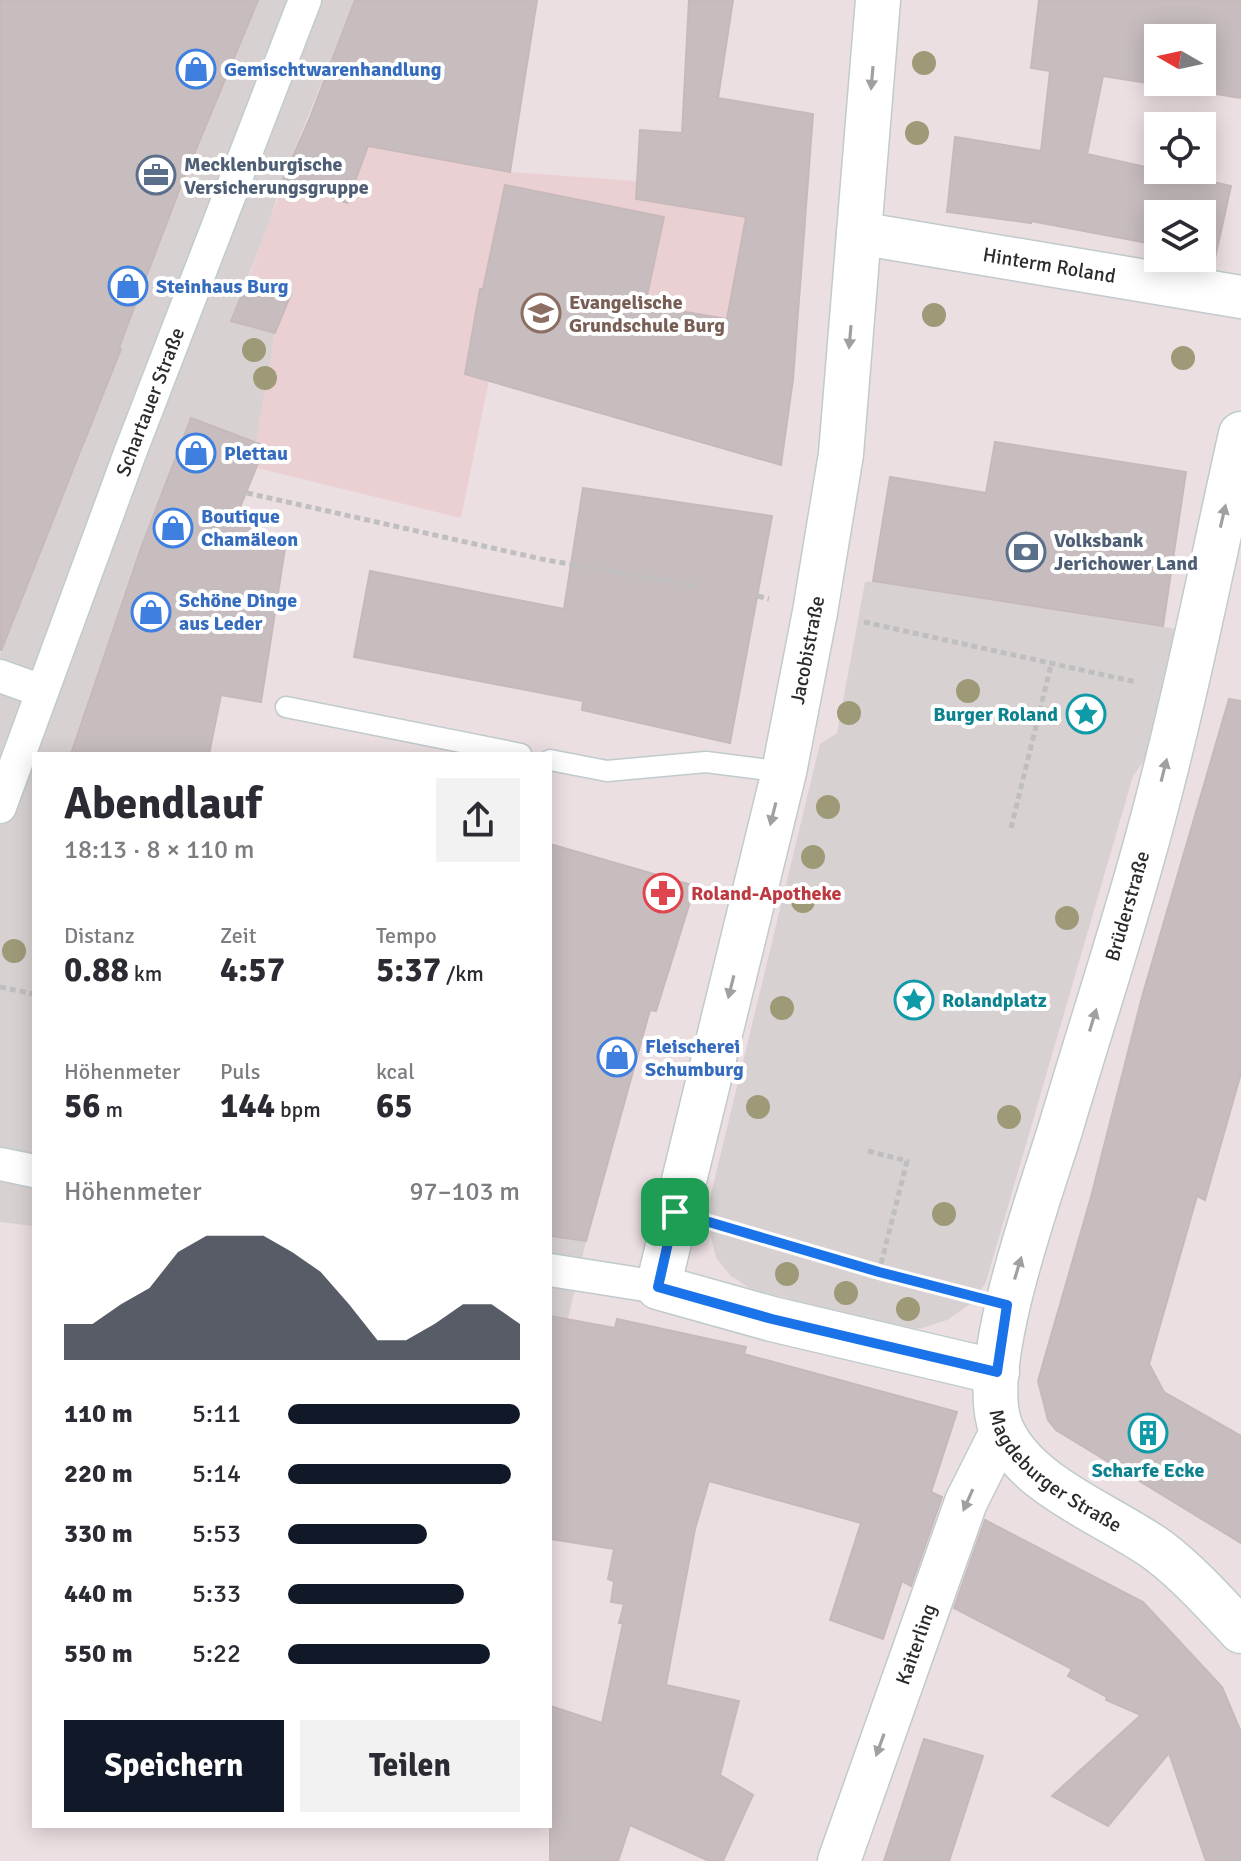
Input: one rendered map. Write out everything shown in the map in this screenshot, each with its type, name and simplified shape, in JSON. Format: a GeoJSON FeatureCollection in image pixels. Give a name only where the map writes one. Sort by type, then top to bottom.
{"type":"FeatureCollection","features":[{"type":"Feature","properties":{"kind":"street","name":"Schartauer Straße"},"geometry":{"type":"LineString","coordinates":[[0,807],[130,453],[305,0]]}},
{"type":"Feature","properties":{"kind":"street","name":"Jacobistraße"},"geometry":{"type":"LineString","coordinates":[[658,1287],[784,772],[815,612],[841,454],[878,0]]}},
{"type":"Feature","properties":{"kind":"street","name":"Hinterm Roland"},"geometry":{"type":"LineString","coordinates":[[858,233],[1241,297]]}},
{"type":"Feature","properties":{"kind":"street","name":"Brüderstraße"},"geometry":{"type":"LineString","coordinates":[[997,1372],[1007,1305],[1142,860],[1241,434]]}},
{"type":"Feature","properties":{"kind":"street"},"geometry":{"type":"LineString","coordinates":[[0,676],[42,691]]}},
{"type":"Feature","properties":{"kind":"street"},"geometry":{"type":"LineString","coordinates":[[0,1164],[32,1171]]}},
{"type":"Feature","properties":{"kind":"street","name":"Magdeburger Straße"},"geometry":{"type":"LineString","coordinates":[[552,1270],[658,1287],[772,1319],[997,1372],[996,1412],[1002,1430],[1018,1456],[1040,1476],[1159,1551],[1206,1593],[1241,1631]]}},
{"type":"Feature","properties":{"kind":"street","name":"Kaiterling"},"geometry":{"type":"LineString","coordinates":[[839,1861],[966,1502],[1002,1430]]}},
{"type":"Feature","properties":{"kind":"lane"},"geometry":{"type":"LineString","coordinates":[[286,707],[511,752]]}},
{"type":"Feature","properties":{"kind":"lane"},"geometry":{"type":"LineString","coordinates":[[552,760],[607,771],[706,762],[784,772]]}},
{"type":"Feature","properties":{"kind":"path"},"geometry":{"type":"LineString","coordinates":[[247,493],[546,560],[698,586]]}},
{"type":"Feature","properties":{"kind":"path"},"geometry":{"type":"LineString","coordinates":[[815,612],[1052,661],[1183,693]]}},
{"type":"Feature","properties":{"kind":"path"},"geometry":{"type":"LineString","coordinates":[[1011,828],[1052,661]]}},
{"type":"Feature","properties":{"kind":"path"},"geometry":{"type":"LineString","coordinates":[[0,987],[32,994]]}},
{"type":"Feature","properties":{"kind":"path"},"geometry":{"type":"LineString","coordinates":[[868,1151],[907,1161],[879,1272]]}},
{"type":"Feature","properties":{"kind":"path"},"geometry":{"type":"LineString","coordinates":[[675,1212],[879,1272],[1007,1305]]}},
{"type":"Feature","properties":{"kind":"shaded area"},"geometry":{"type":"Polygon","coordinates":[[[258,0],[355,0],[283,178],[268,226],[231,320],[275,333],[256,443],[191,418],[141,548],[72,752],[32,752],[32,1226],[0,1222],[0,654],[84,446],[81,444],[121,350],[119,348],[258,0]]]}},
{"type":"Feature","properties":{"kind":"shaded area","name":"Evangelische Grundschule Burg"},"geometry":{"type":"Polygon","coordinates":[[[368,146],[510,172],[637,181],[635,199],[806,225],[784,445],[663,428],[605,415],[489,380],[461,518],[257,468],[265,446],[256,443],[274,339],[291,294],[249,277],[285,179],[368,146]]]}},
{"type":"Feature","properties":{"kind":"shaded area","name":"Rolandplatz"},"geometry":{"type":"Polygon","coordinates":[[[877,581],[1176,629],[1149,754],[1133,776],[986,1282],[972,1303],[947,1320],[902,1330],[749,1288],[731,1276],[716,1258],[707,1220],[820,744],[837,733],[865,582],[877,581]]]}},
{"type":"Feature","properties":{"kind":"shaded area"},"geometry":{"type":"Polygon","coordinates":[[[552,1236],[586,1241],[568,1319],[552,1316],[552,1236]]]}},
{"type":"Feature","properties":{"kind":"building"},"geometry":{"type":"Polygon","coordinates":[[[0,0],[258,0],[183,181],[121,349],[1,651],[0,0]]]}},
{"type":"Feature","properties":{"kind":"building"},"geometry":{"type":"Polygon","coordinates":[[[355,0],[537,0],[510,172],[368,146],[347,203],[283,179],[355,0]]]}},
{"type":"Feature","properties":{"kind":"building"},"geometry":{"type":"Polygon","coordinates":[[[689,0],[733,0],[718,98],[813,114],[793,379],[781,465],[465,374],[480,289],[483,289],[505,185],[664,217],[645,305],[727,319],[746,217],[636,199],[640,130],[682,133],[689,0]]]}},
{"type":"Feature","properties":{"kind":"building"},"geometry":{"type":"Polygon","coordinates":[[[1039,0],[1241,0],[1241,98],[1216,94],[1216,24],[1144,24],[1144,83],[1103,76],[1087,154],[1144,167],[1144,184],[1216,183],[1231,186],[1216,254],[1216,200],[1144,200],[1144,242],[1031,221],[947,212],[955,137],[1041,151],[1050,71],[1031,68],[1039,0]]]}},
{"type":"Feature","properties":{"kind":"building"},"geometry":{"type":"Polygon","coordinates":[[[249,277],[291,294],[275,333],[231,321],[249,277]]]}},
{"type":"Feature","properties":{"kind":"building"},"geometry":{"type":"Polygon","coordinates":[[[191,418],[265,446],[234,522],[286,542],[261,702],[221,695],[209,752],[72,752],[141,548],[191,418]]]}},
{"type":"Feature","properties":{"kind":"building","name":"Volksbank Jerichower Land"},"geometry":{"type":"Polygon","coordinates":[[[995,442],[1186,472],[1163,626],[873,581],[890,477],[986,493],[995,442]]]}},
{"type":"Feature","properties":{"kind":"building"},"geometry":{"type":"Polygon","coordinates":[[[583,488],[772,516],[730,743],[582,710],[583,701],[354,657],[370,571],[564,609],[583,488]]]}},
{"type":"Feature","properties":{"kind":"building"},"geometry":{"type":"Polygon","coordinates":[[[1229,699],[1241,701],[1241,1073],[1205,1200],[1197,1196],[1149,1364],[1164,1392],[1241,1436],[1241,1543],[1056,1430],[1048,1420],[1038,1381],[1091,1197],[1142,997],[1229,699]]]}},
{"type":"Feature","properties":{"kind":"building"},"geometry":{"type":"Polygon","coordinates":[[[552,845],[695,886],[656,1011],[650,1010],[586,1241],[552,1236],[552,845]]]}},
{"type":"Feature","properties":{"kind":"building"},"geometry":{"type":"Polygon","coordinates":[[[552,1316],[615,1328],[617,1319],[746,1347],[744,1354],[957,1412],[931,1492],[942,1497],[911,1586],[902,1581],[883,1639],[830,1620],[861,1523],[709,1481],[695,1529],[666,1685],[739,1701],[720,1775],[753,1795],[723,1861],[709,1861],[630,1825],[618,1861],[550,1861],[552,1707],[602,1723],[623,1623],[619,1623],[624,1604],[611,1602],[614,1581],[608,1579],[614,1549],[552,1539],[552,1316]]]}},
{"type":"Feature","properties":{"kind":"building"},"geometry":{"type":"Polygon","coordinates":[[[985,1520],[1143,1602],[1222,1687],[1241,1732],[1241,1861],[1206,1861],[1169,1753],[1108,1826],[1052,1796],[1141,1715],[1106,1700],[1107,1697],[1068,1676],[1072,1669],[954,1608],[985,1520]]]}},
{"type":"Feature","properties":{"kind":"building"},"geometry":{"type":"Polygon","coordinates":[[[924,1739],[983,1756],[949,1861],[884,1861],[924,1739]]]}},
{"type":"Feature","properties":{"kind":"place","name":"Gemischtwarenhandlung"},"geometry":{"type":"Point","coordinates":[196,69]}},
{"type":"Feature","properties":{"kind":"place","name":"Mecklenburgische Versicherungsgruppe"},"geometry":{"type":"Point","coordinates":[156,175]}},
{"type":"Feature","properties":{"kind":"place","name":"Steinhaus Burg"},"geometry":{"type":"Point","coordinates":[128,286]}},
{"type":"Feature","properties":{"kind":"place","name":"Evangelische Grundschule Burg"},"geometry":{"type":"Point","coordinates":[541,313]}},
{"type":"Feature","properties":{"kind":"place","name":"Plettau"},"geometry":{"type":"Point","coordinates":[196,453]}},
{"type":"Feature","properties":{"kind":"place","name":"Boutique Chamäleon"},"geometry":{"type":"Point","coordinates":[173,528]}},
{"type":"Feature","properties":{"kind":"place","name":"Volksbank Jerichower Land"},"geometry":{"type":"Point","coordinates":[1026,552]}},
{"type":"Feature","properties":{"kind":"place","name":"Schöne Dinge aus Leder"},"geometry":{"type":"Point","coordinates":[151,612]}},
{"type":"Feature","properties":{"kind":"place","name":"Burger Roland"},"geometry":{"type":"Point","coordinates":[1086,714]}},
{"type":"Feature","properties":{"kind":"place","name":"Roland-Apotheke"},"geometry":{"type":"Point","coordinates":[663,893]}},
{"type":"Feature","properties":{"kind":"place","name":"Rolandplatz"},"geometry":{"type":"Point","coordinates":[914,1000]}},
{"type":"Feature","properties":{"kind":"place","name":"Fleischerei Schumburg"},"geometry":{"type":"Point","coordinates":[617,1057]}},
{"type":"Feature","properties":{"kind":"place","name":"Scharfe Ecke"},"geometry":{"type":"Point","coordinates":[1148,1433]}},
{"type":"Feature","properties":{"kind":"route"},"geometry":{"type":"LineString","coordinates":[[675,1212],[879,1272],[1007,1305],[997,1372],[772,1319],[658,1287],[675,1212]]}}]}
